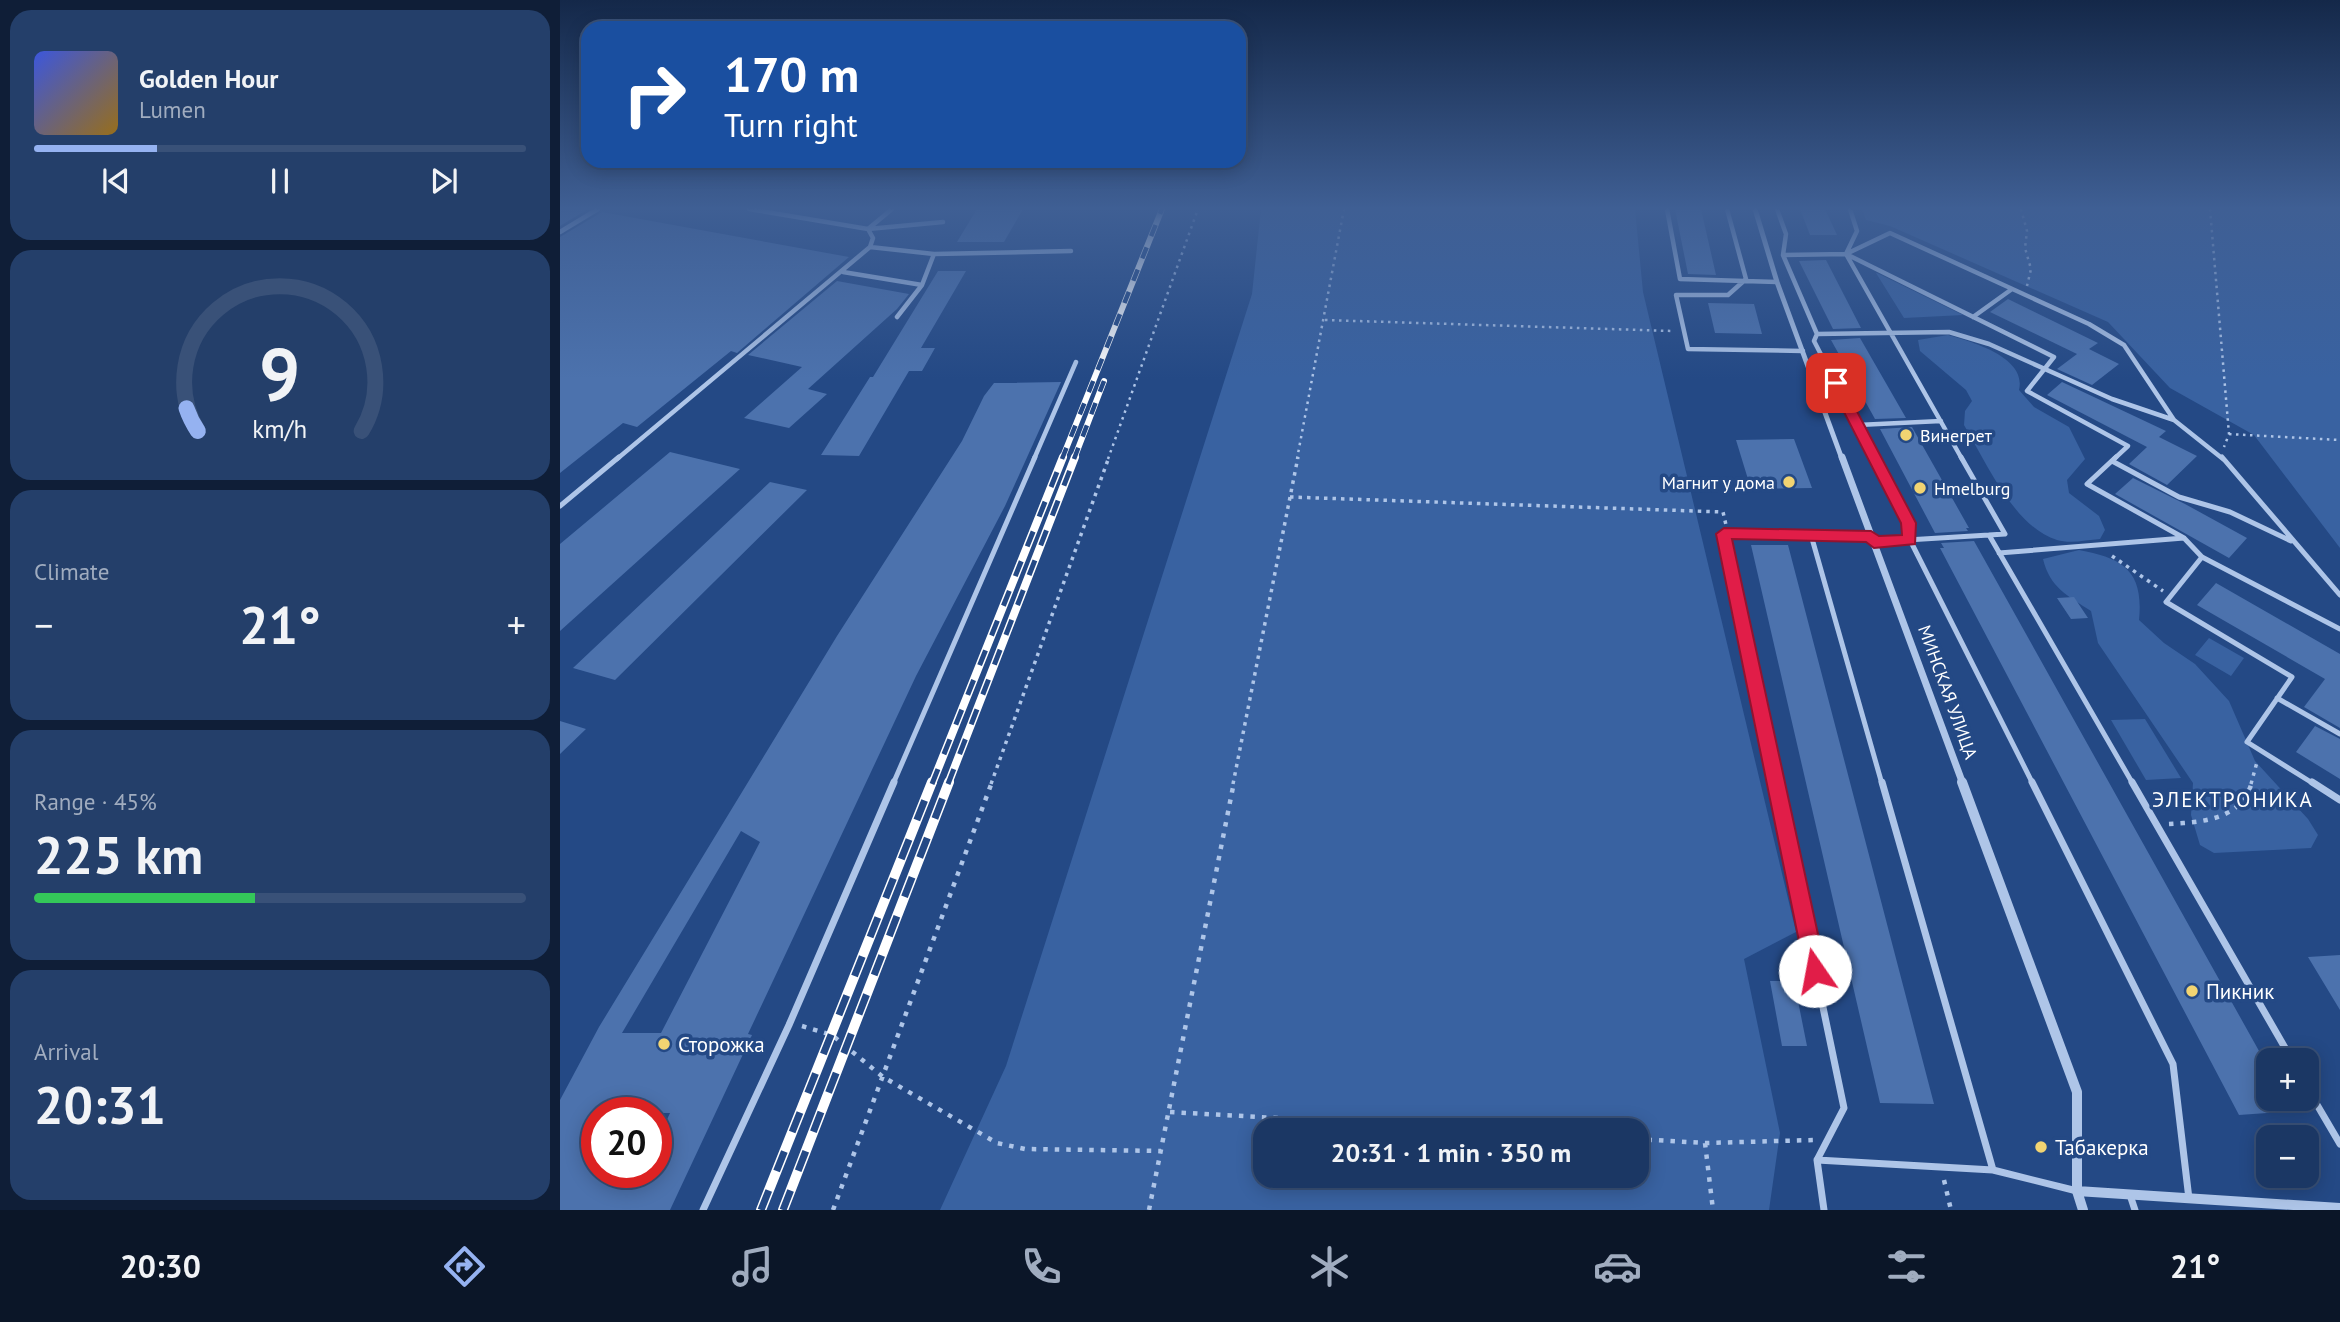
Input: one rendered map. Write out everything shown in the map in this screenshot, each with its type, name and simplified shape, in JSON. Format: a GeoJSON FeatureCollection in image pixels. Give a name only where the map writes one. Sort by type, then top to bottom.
{"type":"FeatureCollection","features":[{"type":"Feature","properties":{"kind":"street","name":"МИНСКАЯ УЛИЦА"},"geometry":{"type":"LineString","coordinates":[[1772,265],[2077,1092],[2077,1191],[2083,1210]]}},
{"type":"Feature","properties":{"kind":"street"},"geometry":{"type":"LineString","coordinates":[[2077,1191],[2340,1208]]}},
{"type":"Feature","properties":{"kind":"lane"},"geometry":{"type":"LineString","coordinates":[[560,506],[850,265]]}},
{"type":"Feature","properties":{"kind":"lane"},"geometry":{"type":"LineString","coordinates":[[897,317],[922,285],[930,265]]}},
{"type":"Feature","properties":{"kind":"lane"},"geometry":{"type":"LineString","coordinates":[[1677,265],[1680,279],[1777,282]]}},
{"type":"Feature","properties":{"kind":"lane"},"geometry":{"type":"LineString","coordinates":[[1742,265],[1745,279]]}},
{"type":"Feature","properties":{"kind":"lane"},"geometry":{"type":"LineString","coordinates":[[1788,265],[1817,334],[1814,341],[1909,523],[1910,540],[2173,1064],[2189,1199]]}},
{"type":"Feature","properties":{"kind":"lane"},"geometry":{"type":"LineString","coordinates":[[1824,1210],[1816,1160],[1844,1108],[1724,534],[1910,540],[2005,534],[1853,265]]}},
{"type":"Feature","properties":{"kind":"lane"},"geometry":{"type":"LineString","coordinates":[[1869,265],[2054,357],[2027,391],[2128,446],[2088,484],[2183,538],[2202,556],[2340,629]]}},
{"type":"Feature","properties":{"kind":"lane"},"geometry":{"type":"LineString","coordinates":[[1960,265],[2089,324],[2124,345],[2174,420]]}},
{"type":"Feature","properties":{"kind":"lane"},"geometry":{"type":"LineString","coordinates":[[843,272],[922,285]]}},
{"type":"Feature","properties":{"kind":"lane"},"geometry":{"type":"LineString","coordinates":[[1745,279],[1728,295],[1676,295],[1688,349],[1803,351]]}},
{"type":"Feature","properties":{"kind":"lane"},"geometry":{"type":"LineString","coordinates":[[1973,317],[2012,289]]}},
{"type":"Feature","properties":{"kind":"lane"},"geometry":{"type":"LineString","coordinates":[[1817,334],[1950,332],[1971,336],[2046,366],[2103,395],[2174,420],[2220,455],[2340,596]]}},
{"type":"Feature","properties":{"kind":"lane"},"geometry":{"type":"LineString","coordinates":[[703,1210],[789,1025],[1076,362]]}},
{"type":"Feature","properties":{"kind":"lane"},"geometry":{"type":"LineString","coordinates":[[1858,425],[1941,421]]}},
{"type":"Feature","properties":{"kind":"lane"},"geometry":{"type":"LineString","coordinates":[[2112,461],[2179,497],[2230,512],[2294,542]]}},
{"type":"Feature","properties":{"kind":"lane"},"geometry":{"type":"LineString","coordinates":[[1811,535],[1993,1170]]}},
{"type":"Feature","properties":{"kind":"lane"},"geometry":{"type":"LineString","coordinates":[[1989,535],[2285,1048]]}},
{"type":"Feature","properties":{"kind":"lane"},"geometry":{"type":"LineString","coordinates":[[1999,553],[2183,538]]}},
{"type":"Feature","properties":{"kind":"lane"},"geometry":{"type":"LineString","coordinates":[[2202,556],[2166,602],[2292,677],[2247,742],[2340,800]]}},
{"type":"Feature","properties":{"kind":"lane"},"geometry":{"type":"LineString","coordinates":[[2277,698],[2340,734]]}},
{"type":"Feature","properties":{"kind":"lane"},"geometry":{"type":"LineString","coordinates":[[2319,1108],[2340,1144]]}},
{"type":"Feature","properties":{"kind":"lane"},"geometry":{"type":"LineString","coordinates":[[1816,1160],[1993,1170],[2077,1191]]}},
{"type":"Feature","properties":{"kind":"lane"},"geometry":{"type":"LineString","coordinates":[[2130,1195],[2135,1210]]}},
{"type":"Feature","properties":{"kind":"path"},"geometry":{"type":"LineString","coordinates":[[833,1210],[1178,265]]}},
{"type":"Feature","properties":{"kind":"path"},"geometry":{"type":"LineString","coordinates":[[1149,1210],[1334,265]]}},
{"type":"Feature","properties":{"kind":"path"},"geometry":{"type":"LineString","coordinates":[[2012,289],[2026,288],[2030,265]]}},
{"type":"Feature","properties":{"kind":"path"},"geometry":{"type":"LineString","coordinates":[[2215,265],[2229,434],[2220,455]]}},
{"type":"Feature","properties":{"kind":"path"},"geometry":{"type":"LineString","coordinates":[[1325,320],[1685,331]]}},
{"type":"Feature","properties":{"kind":"path"},"geometry":{"type":"LineString","coordinates":[[2229,434],[2340,440]]}},
{"type":"Feature","properties":{"kind":"path"},"geometry":{"type":"LineString","coordinates":[[1290,497],[1723,512],[1728,534]]}},
{"type":"Feature","properties":{"kind":"path"},"geometry":{"type":"LineString","coordinates":[[2096,545],[2171,596]]}},
{"type":"Feature","properties":{"kind":"path"},"geometry":{"type":"LineString","coordinates":[[2157,826],[2214,817],[2227,813],[2245,800],[2257,763],[2247,742]]}},
{"type":"Feature","properties":{"kind":"path"},"geometry":{"type":"LineString","coordinates":[[789,1025],[807,1026],[832,1035],[883,1077],[997,1143],[1025,1149],[1162,1151]]}},
{"type":"Feature","properties":{"kind":"path"},"geometry":{"type":"LineString","coordinates":[[1170,1112],[1277,1118]]}},
{"type":"Feature","properties":{"kind":"path"},"geometry":{"type":"LineString","coordinates":[[1649,1140],[1705,1143],[1827,1139]]}},
{"type":"Feature","properties":{"kind":"path"},"geometry":{"type":"LineString","coordinates":[[1705,1143],[1713,1210]]}},
{"type":"Feature","properties":{"kind":"path"},"geometry":{"type":"LineString","coordinates":[[1941,1167],[1951,1210]]}},
{"type":"Feature","properties":{"kind":"shaded area"},"geometry":{"type":"Polygon","coordinates":[[[1255,265],[1640,265],[1643,292],[1796,932],[1744,959],[1780,1133],[1769,1210],[940,1210],[1006,1066],[1252,294],[1255,265]]]}},
{"type":"Feature","properties":{"kind":"shaded area"},"geometry":{"type":"Polygon","coordinates":[[[1980,265],[2340,265],[2340,548],[2254,435],[2170,388],[2108,322],[1980,265]]]}},
{"type":"Feature","properties":{"kind":"shaded area"},"geometry":{"type":"Polygon","coordinates":[[[1877,273],[1963,315],[1904,318],[1877,273]]]}},
{"type":"Feature","properties":{"kind":"shaded area"},"geometry":{"type":"Polygon","coordinates":[[[1948,335],[1983,347],[2006,360],[2015,368],[2019,378],[2019,390],[2034,407],[2069,427],[2085,459],[2067,480],[2069,493],[2099,516],[2105,530],[2100,539],[2073,542],[2057,540],[2027,522],[2014,508],[1964,425],[1965,411],[1972,401],[1966,390],[1920,351],[1918,340],[1948,335]]]}},
{"type":"Feature","properties":{"kind":"shaded area"},"geometry":{"type":"Polygon","coordinates":[[[2079,550],[2108,557],[2119,563],[2134,578],[2140,603],[2139,620],[2164,643],[2195,664],[2229,701],[2255,761],[2308,819],[2318,835],[2311,848],[2214,853],[2200,845],[2191,815],[2193,783],[2098,643],[2091,611],[2061,590],[2046,569],[2043,559],[2079,550]]]}},
{"type":"Feature","properties":{"kind":"shaded area"},"geometry":{"type":"Polygon","coordinates":[[[2209,638],[2244,658],[2231,676],[2195,655],[2209,638]]]}},
{"type":"Feature","properties":{"kind":"shaded area"},"geometry":{"type":"Polygon","coordinates":[[[2145,719],[2181,778],[2146,780],[2111,720],[2145,719]]]}},
{"type":"Feature","properties":{"kind":"building"},"geometry":{"type":"Polygon","coordinates":[[[560,265],[839,265],[737,353],[731,351],[637,427],[623,423],[560,473],[560,265]]]}},
{"type":"Feature","properties":{"kind":"building"},"geometry":{"type":"Polygon","coordinates":[[[1686,265],[1714,265],[1716,275],[1688,274],[1686,265]]]}},
{"type":"Feature","properties":{"kind":"building"},"geometry":{"type":"Polygon","coordinates":[[[1801,265],[1829,265],[1861,328],[1833,329],[1801,265]]]}},
{"type":"Feature","properties":{"kind":"building"},"geometry":{"type":"Polygon","coordinates":[[[938,271],[966,271],[921,348],[935,348],[922,371],[909,371],[859,456],[821,455],[870,377],[873,377],[938,271]]]}},
{"type":"Feature","properties":{"kind":"building"},"geometry":{"type":"Polygon","coordinates":[[[837,281],[909,294],[897,309],[808,389],[827,394],[789,428],[744,418],[802,367],[748,355],[837,281]]]}},
{"type":"Feature","properties":{"kind":"building"},"geometry":{"type":"Polygon","coordinates":[[[2008,299],[2098,343],[2089,349],[2119,364],[2092,385],[2057,369],[2077,354],[1990,312],[2008,299]]]}},
{"type":"Feature","properties":{"kind":"building"},"geometry":{"type":"Polygon","coordinates":[[[1708,303],[1754,304],[1762,334],[1715,333],[1708,303]]]}},
{"type":"Feature","properties":{"kind":"building"},"geometry":{"type":"Polygon","coordinates":[[[1860,338],[1906,418],[1875,419],[1831,340],[1860,338]]]}},
{"type":"Feature","properties":{"kind":"building"},"geometry":{"type":"Polygon","coordinates":[[[1061,382],[1005,506],[916,676],[748,1034],[752,1035],[670,1210],[560,1210],[560,1100],[599,1027],[837,636],[962,441],[984,396],[994,383],[1061,382]],[[741,831],[622,1033],[661,1033],[760,842],[741,831]]]}},
{"type":"Feature","properties":{"kind":"building"},"geometry":{"type":"Polygon","coordinates":[[[2062,382],[2166,431],[2159,437],[2197,456],[2167,485],[2129,464],[2147,447],[2047,395],[2062,382]]]}},
{"type":"Feature","properties":{"kind":"building"},"geometry":{"type":"Polygon","coordinates":[[[1912,427],[1969,528],[1966,528],[1968,531],[1935,533],[1880,429],[1912,427]]]}},
{"type":"Feature","properties":{"kind":"building"},"geometry":{"type":"Polygon","coordinates":[[[1794,439],[1812,488],[1751,489],[1736,440],[1794,439]]]}},
{"type":"Feature","properties":{"kind":"building"},"geometry":{"type":"Polygon","coordinates":[[[670,452],[740,469],[560,631],[560,544],[670,452]]]}},
{"type":"Feature","properties":{"kind":"building"},"geometry":{"type":"Polygon","coordinates":[[[2133,478],[2247,538],[2229,558],[2115,494],[2133,478]]]}},
{"type":"Feature","properties":{"kind":"building"},"geometry":{"type":"Polygon","coordinates":[[[770,482],[807,490],[615,680],[573,668],[770,482]]]}},
{"type":"Feature","properties":{"kind":"building"},"geometry":{"type":"Polygon","coordinates":[[[1974,541],[2257,1048],[2256,1111],[2295,1111],[2239,1115],[1940,548],[1944,548],[1941,543],[1974,541]]]}},
{"type":"Feature","properties":{"kind":"building"},"geometry":{"type":"Polygon","coordinates":[[[1751,545],[1788,545],[1934,1104],[1880,1103],[1751,545]]]}},
{"type":"Feature","properties":{"kind":"building"},"geometry":{"type":"Polygon","coordinates":[[[2216,583],[2340,654],[2340,728],[2304,707],[2325,679],[2197,605],[2216,583]]]}},
{"type":"Feature","properties":{"kind":"building"},"geometry":{"type":"Polygon","coordinates":[[[2074,597],[2088,618],[2071,619],[2057,598],[2074,597]]]}},
{"type":"Feature","properties":{"kind":"building"},"geometry":{"type":"Polygon","coordinates":[[[560,721],[586,729],[560,754],[560,721]]]}},
{"type":"Feature","properties":{"kind":"building"},"geometry":{"type":"Polygon","coordinates":[[[2315,726],[2340,739],[2340,779],[2296,752],[2315,726]]]}},
{"type":"Feature","properties":{"kind":"building"},"geometry":{"type":"Polygon","coordinates":[[[2340,955],[2340,1010],[2308,957],[2340,955]]]}},
{"type":"Feature","properties":{"kind":"building"},"geometry":{"type":"Polygon","coordinates":[[[1770,981],[1794,981],[1807,1046],[1782,1046],[1770,981]]]}},
{"type":"Feature","properties":{"kind":"railway"},"geometry":{"type":"LineString","coordinates":[[1062,459],[1139,265]]}},
{"type":"Feature","properties":{"kind":"railway"},"geometry":{"type":"LineString","coordinates":[[1074,459],[1104,381]]}},
{"type":"Feature","properties":{"kind":"railway"},"geometry":{"type":"LineString","coordinates":[[932,784],[1063,457]]}},
{"type":"Feature","properties":{"kind":"railway"},"geometry":{"type":"LineString","coordinates":[[948,784],[1075,457]]}},
{"type":"Feature","properties":{"kind":"railway"},"geometry":{"type":"LineString","coordinates":[[761,1210],[932,782]]}},
{"type":"Feature","properties":{"kind":"railway"},"geometry":{"type":"LineString","coordinates":[[783,1210],[949,782]]}},
{"type":"Feature","properties":{"kind":"place","name":"Винегрет"},"geometry":{"type":"Point","coordinates":[1906,435]}},
{"type":"Feature","properties":{"kind":"place","name":"Магнит у дома"},"geometry":{"type":"Point","coordinates":[1789,482]}},
{"type":"Feature","properties":{"kind":"place","name":"Hmelburg"},"geometry":{"type":"Point","coordinates":[1920,488]}},
{"type":"Feature","properties":{"kind":"place","name":"Пикник"},"geometry":{"type":"Point","coordinates":[2192,991]}},
{"type":"Feature","properties":{"kind":"place","name":"Сторожка"},"geometry":{"type":"Point","coordinates":[664,1044]}},
{"type":"Feature","properties":{"kind":"place","name":"Табакерка"},"geometry":{"type":"Point","coordinates":[2041,1147]}},
{"type":"Feature","properties":{"kind":"district","name":"ЭЛЕКТРОНИКА"},"geometry":{"type":"Point","coordinates":[2233,799]}},
{"type":"Feature","properties":{"kind":"route"},"geometry":{"type":"LineString","coordinates":[[1815,971],[1724,534],[1871,536],[1874,542],[1910,540],[1909,523],[1836,383]]}}]}
